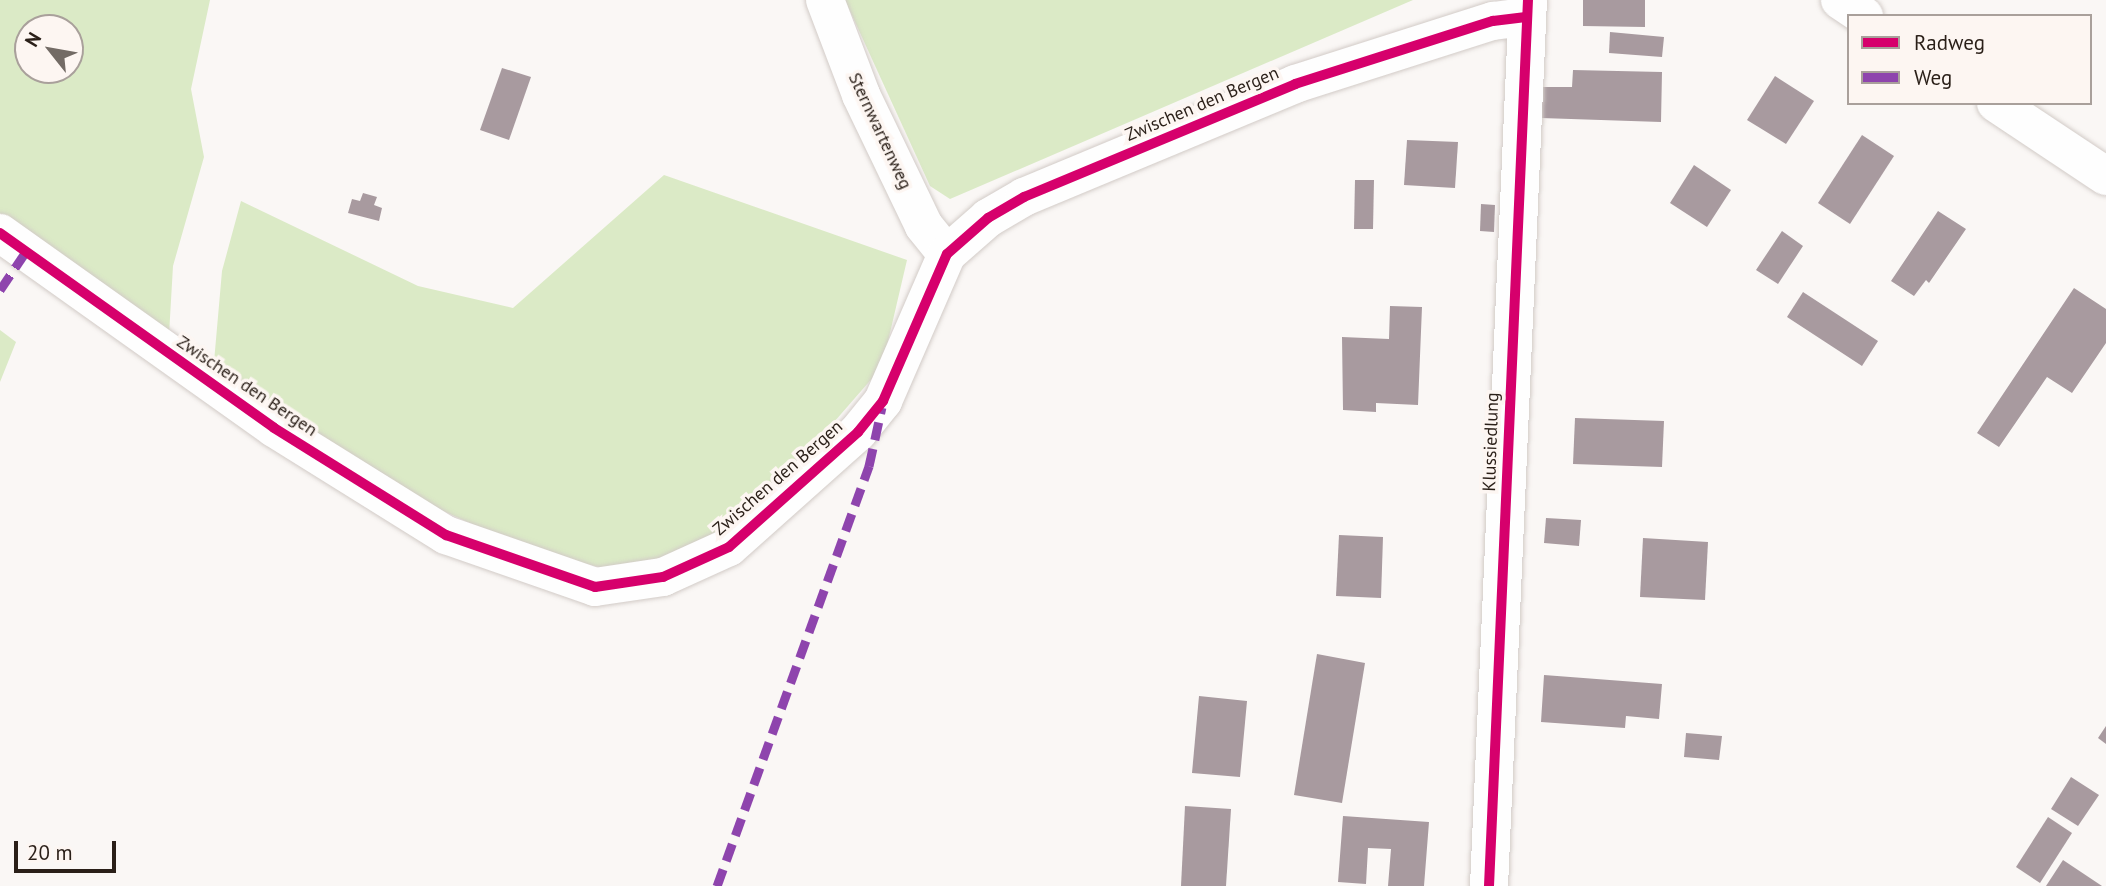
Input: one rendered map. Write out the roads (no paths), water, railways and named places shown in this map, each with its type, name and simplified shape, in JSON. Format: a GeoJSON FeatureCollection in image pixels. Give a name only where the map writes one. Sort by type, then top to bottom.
{"type":"FeatureCollection","features":[{"type":"Feature","properties":{"kind":"street","name":"Sternwartenweg"},"geometry":{"type":"LineString","coordinates":[[825,0],[872,118],[924,226],[947,254]]}},
{"type":"Feature","properties":{"kind":"street"},"geometry":{"type":"LineString","coordinates":[[1840,0],[1861,14]]}},
{"type":"Feature","properties":{"kind":"street","name":"Zwischen den Bergen"},"geometry":{"type":"LineString","coordinates":[[0,233],[274,428],[446,535],[595,587],[663,578],[729,547],[858,432],[883,401],[947,254],[988,218],[1024,197],[1295,84],[1526,9]]}},
{"type":"Feature","properties":{"kind":"street","name":"Klussiedlung"},"geometry":{"type":"LineString","coordinates":[[1489,886],[1526,9]]}},
{"type":"Feature","properties":{"kind":"street"},"geometry":{"type":"LineString","coordinates":[[1999,105],[2106,176]]}}]}
